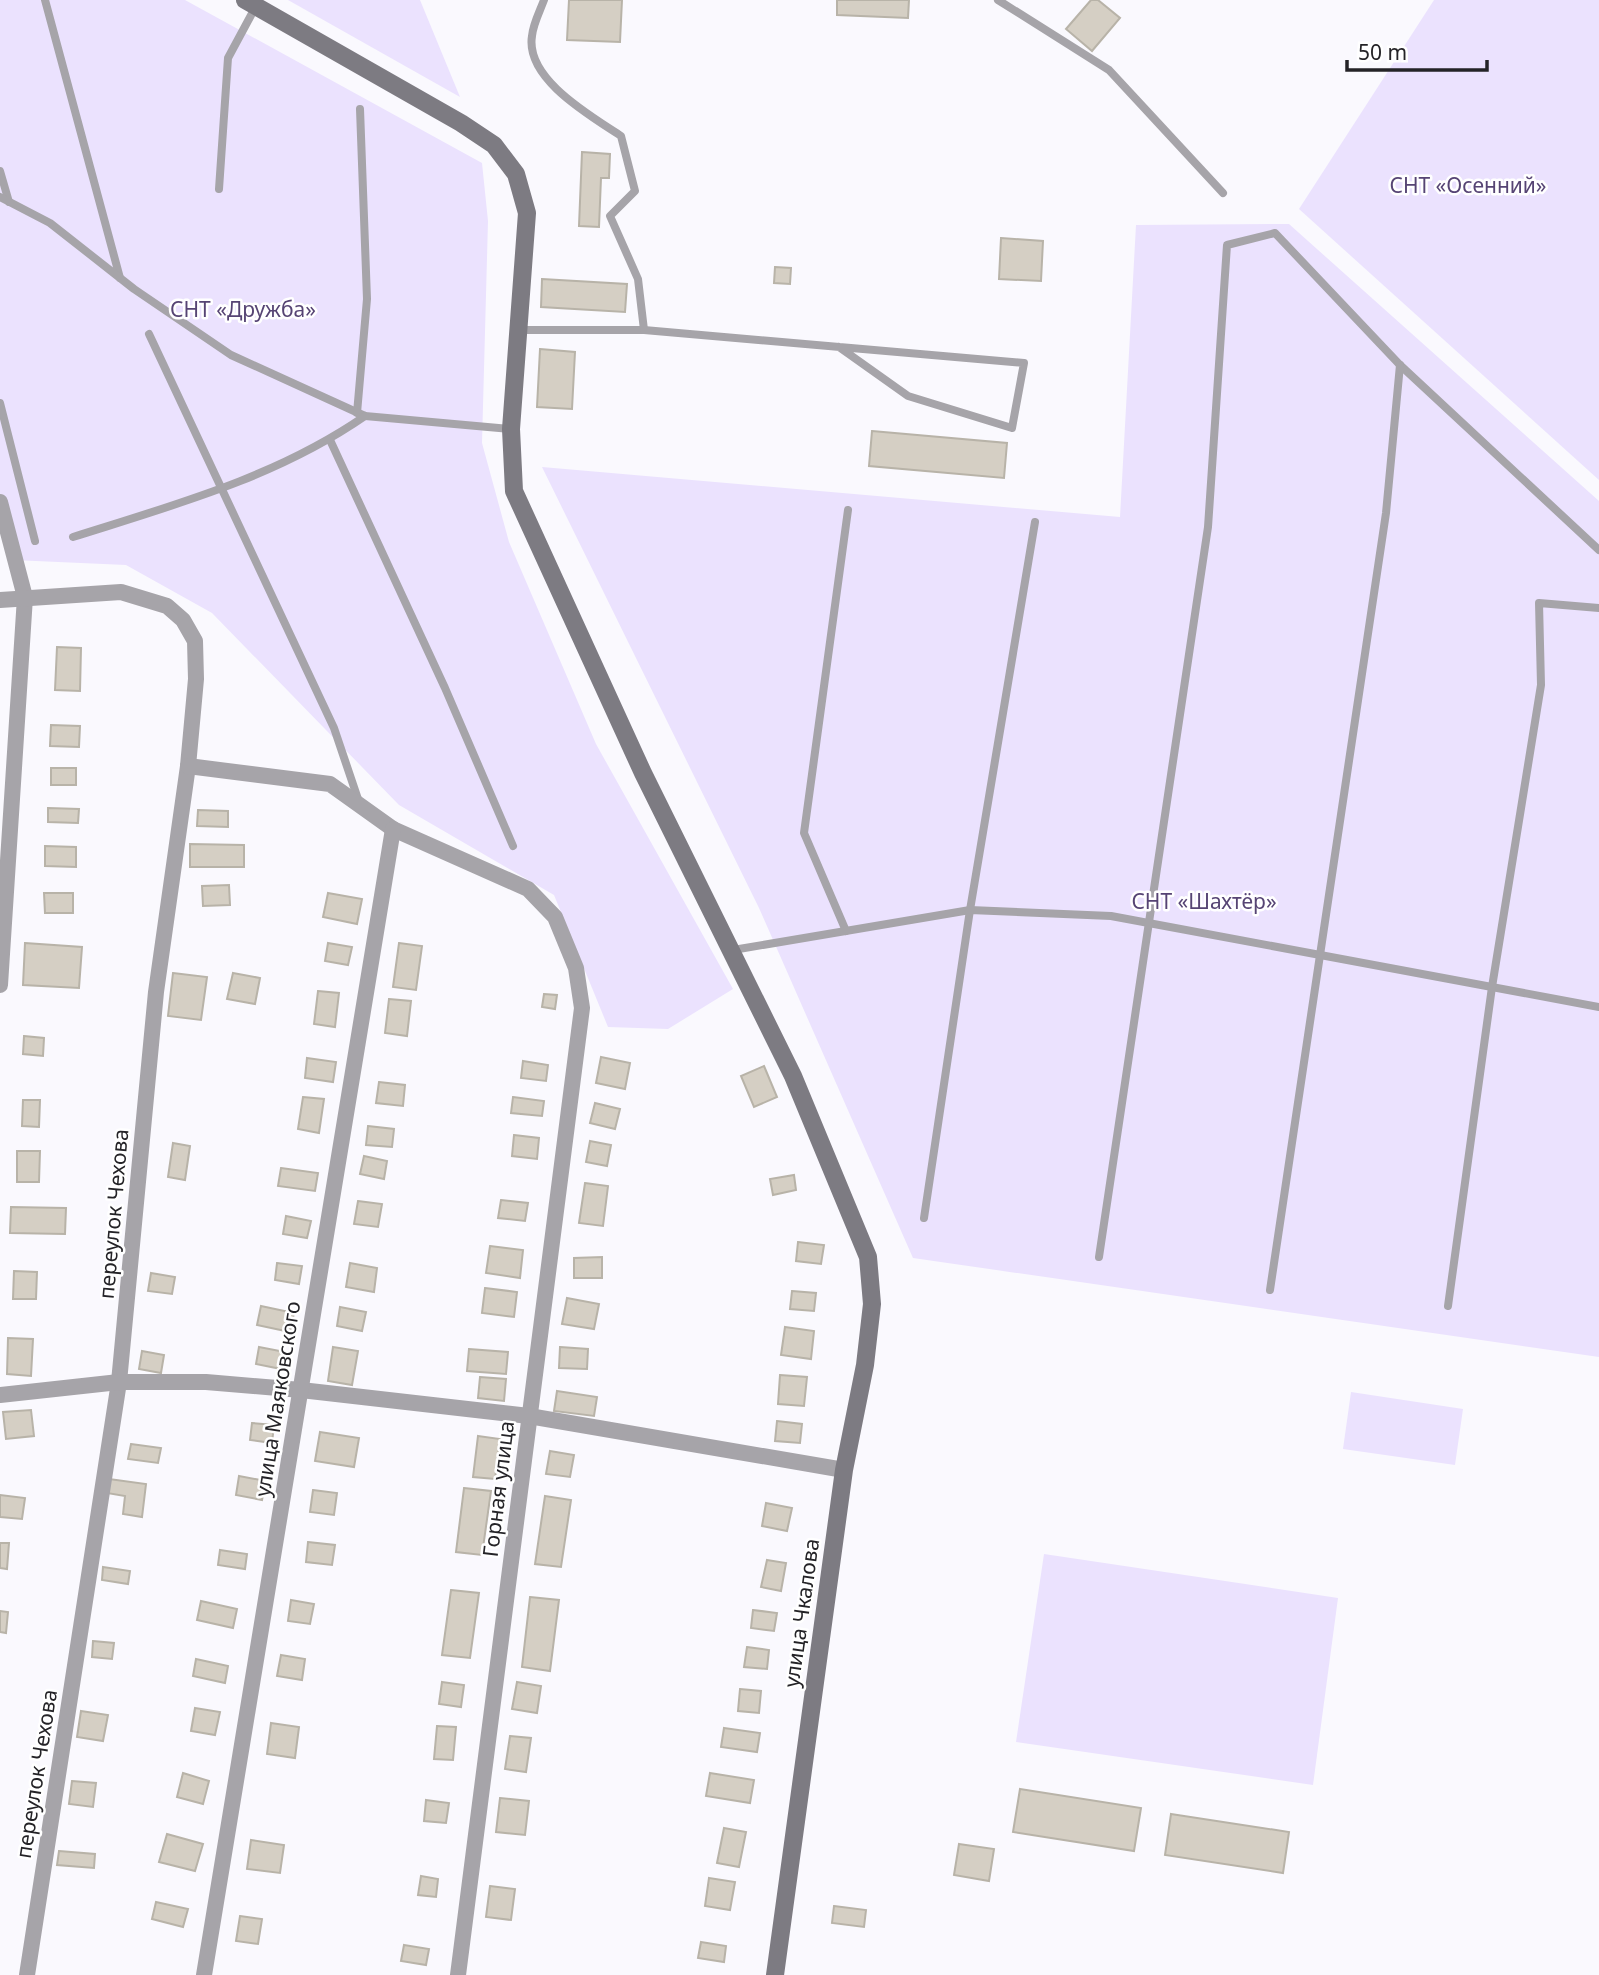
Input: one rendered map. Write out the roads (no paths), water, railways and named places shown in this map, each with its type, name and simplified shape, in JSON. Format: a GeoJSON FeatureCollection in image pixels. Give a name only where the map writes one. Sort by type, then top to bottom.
{"type":"FeatureCollection","features":[{"type":"Feature","properties":{"kind":"main road","name":"улица Чкалова"},"geometry":{"type":"LineString","coordinates":[[251,3],[461,123],[494,145],[516,174],[527,213],[511,429],[514,491],[643,773],[733,950],[793,1076],[868,1257],[872,1304],[865,1365],[844,1470],[775,1975]]}},
{"type":"Feature","properties":{"kind":"street"},"geometry":{"type":"LineString","coordinates":[[0,502],[25,597],[0,985]]}},
{"type":"Feature","properties":{"kind":"street","name":"переулок Чехова"},"geometry":{"type":"LineString","coordinates":[[0,600],[121,592],[167,607],[183,620],[195,641],[196,680],[188,766],[156,992],[120,1382],[27,1975]]}},
{"type":"Feature","properties":{"kind":"street","name":"Горная улица"},"geometry":{"type":"LineString","coordinates":[[188,766],[330,784],[393,829],[528,889],[555,916],[576,968],[582,1009],[458,1975]]}},
{"type":"Feature","properties":{"kind":"street","name":"улица Маяковского"},"geometry":{"type":"LineString","coordinates":[[204,1975],[393,829]]}},
{"type":"Feature","properties":{"kind":"street"},"geometry":{"type":"LineString","coordinates":[[0,1395],[120,1382],[206,1382],[301,1390],[529,1416],[844,1470]]}},
{"type":"Feature","properties":{"kind":"lane"},"geometry":{"type":"LineString","coordinates":[[45,0],[120,278]]}},
{"type":"Feature","properties":{"kind":"lane"},"geometry":{"type":"LineString","coordinates":[[544,0],[531,38],[540,72],[580,109],[621,136],[635,191],[610,216],[638,279],[644,330]]}},
{"type":"Feature","properties":{"kind":"lane"},"geometry":{"type":"LineString","coordinates":[[998,0],[1109,71],[1223,193]]}},
{"type":"Feature","properties":{"kind":"lane"},"geometry":{"type":"LineString","coordinates":[[219,189],[228,58],[251,3]]}},
{"type":"Feature","properties":{"kind":"lane"},"geometry":{"type":"LineString","coordinates":[[73,537],[222,490],[330,440],[361,414],[368,299],[360,109]]}},
{"type":"Feature","properties":{"kind":"lane"},"geometry":{"type":"LineString","coordinates":[[0,171],[9,202]]}},
{"type":"Feature","properties":{"kind":"lane"},"geometry":{"type":"LineString","coordinates":[[0,197],[50,223],[120,278],[231,355],[361,414],[511,429]]}},
{"type":"Feature","properties":{"kind":"lane"},"geometry":{"type":"LineString","coordinates":[[1099,1257],[1208,527],[1227,245],[1275,233],[1399,365],[1599,550]]}},
{"type":"Feature","properties":{"kind":"lane"},"geometry":{"type":"LineString","coordinates":[[518,330],[644,330],[1024,363],[1012,428],[908,396],[839,347]]}},
{"type":"Feature","properties":{"kind":"lane"},"geometry":{"type":"LineString","coordinates":[[149,334],[334,728],[360,805]]}},
{"type":"Feature","properties":{"kind":"lane"},"geometry":{"type":"LineString","coordinates":[[1270,1290],[1386,513],[1399,365]]}},
{"type":"Feature","properties":{"kind":"lane"},"geometry":{"type":"LineString","coordinates":[[0,403],[35,541]]}},
{"type":"Feature","properties":{"kind":"lane"},"geometry":{"type":"LineString","coordinates":[[330,440],[445,688],[513,846]]}},
{"type":"Feature","properties":{"kind":"lane"},"geometry":{"type":"LineString","coordinates":[[846,931],[804,833],[848,510]]}},
{"type":"Feature","properties":{"kind":"lane"},"geometry":{"type":"LineString","coordinates":[[923,1217],[970,910],[1035,522]]}},
{"type":"Feature","properties":{"kind":"lane"},"geometry":{"type":"LineString","coordinates":[[1448,1306],[1492,987],[1541,685],[1539,603],[1599,608]]}},
{"type":"Feature","properties":{"kind":"lane"},"geometry":{"type":"LineString","coordinates":[[733,950],[970,910],[1111,916],[1599,1007]]}},
{"type":"Feature","properties":{"kind":"park label","name":"СНТ «Осенний»"},"geometry":{"type":"Point","coordinates":[1468,186]}},
{"type":"Feature","properties":{"kind":"park label","name":"СНТ «Дружба»"},"geometry":{"type":"Point","coordinates":[243,310]}},
{"type":"Feature","properties":{"kind":"park label","name":"СНТ «Шахтёр»"},"geometry":{"type":"Point","coordinates":[1204,902]}}]}
